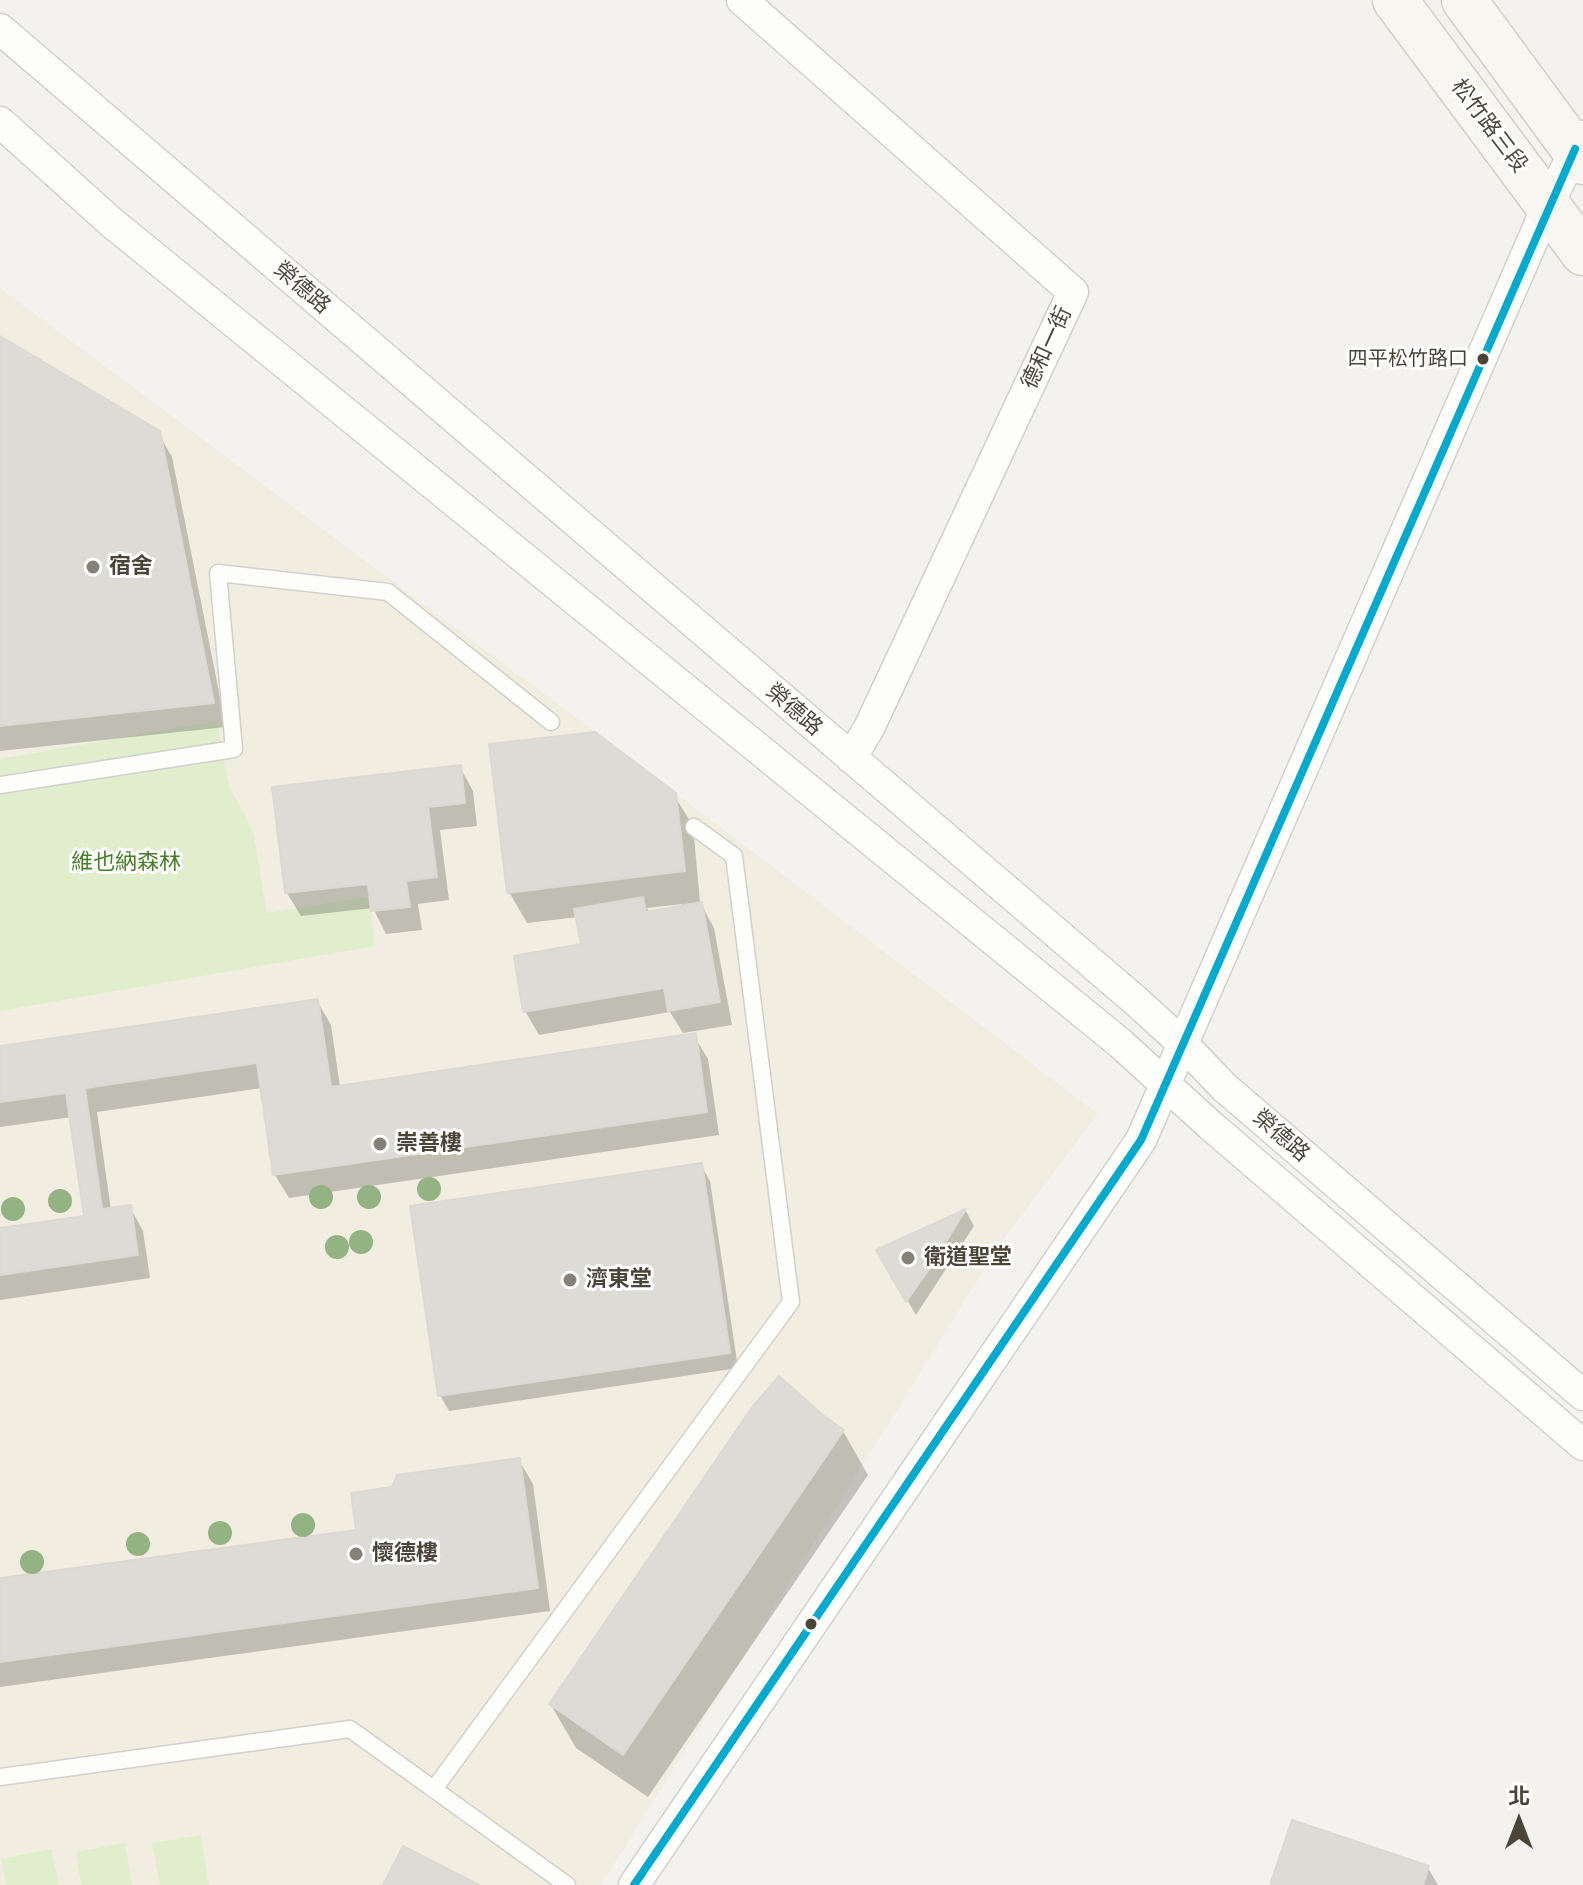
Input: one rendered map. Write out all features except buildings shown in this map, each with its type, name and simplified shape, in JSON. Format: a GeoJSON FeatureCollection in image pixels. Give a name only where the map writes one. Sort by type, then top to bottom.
{"type":"FeatureCollection","features":[{"type":"Feature","properties":{"kind":"street","name":"德和一街"},"geometry":{"type":"LineString","coordinates":[[742,0],[1073,292],[869,728],[851,758]]}},
{"type":"Feature","properties":{"kind":"street","name":"松竹路三段"},"geometry":{"type":"LineString","coordinates":[[1395,0],[1583,253]]}},
{"type":"Feature","properties":{"kind":"street"},"geometry":{"type":"LineString","coordinates":[[634,1885],[1141,1140],[1548,205],[1580,148],[1464,0]]}},
{"type":"Feature","properties":{"kind":"street","name":"榮德路"},"geometry":{"type":"LineString","coordinates":[[0,29],[1136,1001],[1224,1087],[1583,1395]]}},
{"type":"Feature","properties":{"kind":"street","name":"榮德路"},"geometry":{"type":"LineString","coordinates":[[0,122],[111,222],[1165,1082],[1210,1125],[1583,1445]]}},
{"type":"Feature","properties":{"kind":"lane"},"geometry":{"type":"LineString","coordinates":[[0,785],[234,749],[218,573],[388,592],[551,722]]}},
{"type":"Feature","properties":{"kind":"lane"},"geometry":{"type":"LineString","coordinates":[[434,1789],[791,1302],[734,856],[694,827]]}},
{"type":"Feature","properties":{"kind":"lane"},"geometry":{"type":"LineString","coordinates":[[0,1777],[350,1729],[567,1885]]}},
{"type":"Feature","properties":{"kind":"shaded area"},"geometry":{"type":"Polygon","coordinates":[[[0,288],[595,732],[1098,1114],[1004,1238],[601,1885],[0,1885],[0,288]]]}},
{"type":"Feature","properties":{"kind":"green space","name":"維也納森林"},"geometry":{"type":"Polygon","coordinates":[[[217,721],[229,786],[253,831],[267,913],[366,897],[375,946],[0,1011],[0,759],[217,721]]]}},
{"type":"Feature","properties":{"kind":"green space"},"geometry":{"type":"Polygon","coordinates":[[[201,1835],[209,1885],[160,1885],[152,1843],[201,1835]]]}},
{"type":"Feature","properties":{"kind":"green space"},"geometry":{"type":"Polygon","coordinates":[[[125,1843],[132,1885],[81,1885],[76,1852],[125,1843]]]}},
{"type":"Feature","properties":{"kind":"green space"},"geometry":{"type":"Polygon","coordinates":[[[51,1849],[59,1885],[6,1885],[1,1859],[51,1849]]]}},
{"type":"Feature","properties":{"kind":"transit line"},"geometry":{"type":"LineString","coordinates":[[634,1885],[1141,1140],[1575,149]]}},
{"type":"Feature","properties":{"kind":"place","name":"四平松竹路口"},"geometry":{"type":"Point","coordinates":[1483,359]}},
{"type":"Feature","properties":{"kind":"place","name":"宿舍"},"geometry":{"type":"Point","coordinates":[93,567]}},
{"type":"Feature","properties":{"kind":"place","name":"崇善樓"},"geometry":{"type":"Point","coordinates":[380,1144]}},
{"type":"Feature","properties":{"kind":"place","name":"衛道聖堂"},"geometry":{"type":"Point","coordinates":[908,1258]}},
{"type":"Feature","properties":{"kind":"place","name":"濟東堂"},"geometry":{"type":"Point","coordinates":[570,1280]}},
{"type":"Feature","properties":{"kind":"place","name":"懷德樓"},"geometry":{"type":"Point","coordinates":[356,1554]}}]}
